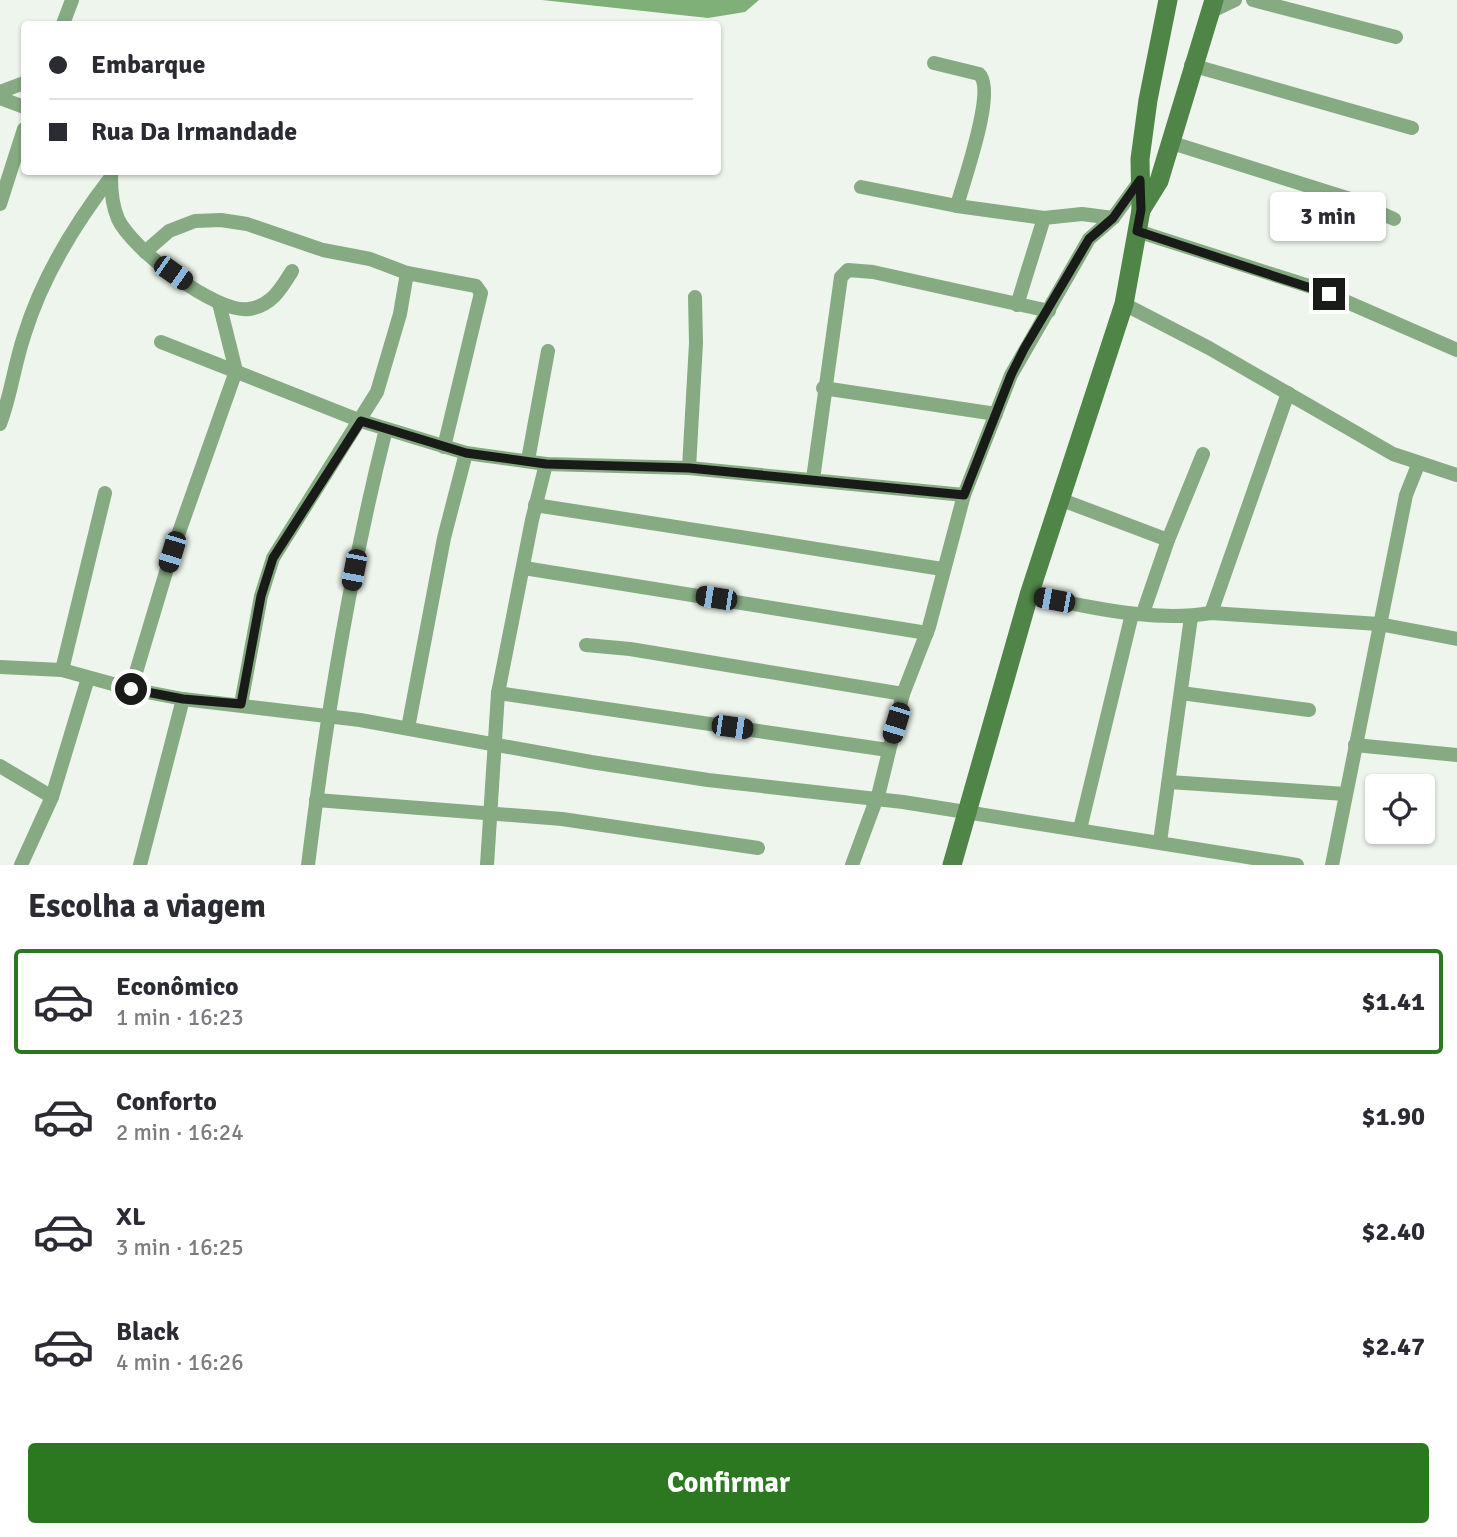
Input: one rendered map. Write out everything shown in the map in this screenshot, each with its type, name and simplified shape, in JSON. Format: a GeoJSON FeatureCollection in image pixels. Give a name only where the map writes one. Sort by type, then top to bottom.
{"type":"FeatureCollection","features":[{"type":"Feature","properties":{"kind":"street"},"geometry":{"type":"LineString","coordinates":[[64,21],[72,0]]}},
{"type":"Feature","properties":{"kind":"street"},"geometry":{"type":"LineString","coordinates":[[952,865],[1029,595],[1124,304],[1141,210],[1140,180],[1148,100],[1168,0]]}},
{"type":"Feature","properties":{"kind":"street"},"geometry":{"type":"LineString","coordinates":[[1141,210],[1159,181],[1191,65],[1212,6],[1235,0]]}},
{"type":"Feature","properties":{"kind":"street"},"geometry":{"type":"LineString","coordinates":[[1253,0],[1396,37]]}},
{"type":"Feature","properties":{"kind":"street"},"geometry":{"type":"LineString","coordinates":[[934,63],[979,74],[986,85],[981,122],[957,206]]}},
{"type":"Feature","properties":{"kind":"street"},"geometry":{"type":"LineString","coordinates":[[1191,65],[1412,128]]}},
{"type":"Feature","properties":{"kind":"street"},"geometry":{"type":"LineString","coordinates":[[0,92],[21,84]]}},
{"type":"Feature","properties":{"kind":"street"},"geometry":{"type":"LineString","coordinates":[[0,98],[21,106]]}},
{"type":"Feature","properties":{"kind":"street"},"geometry":{"type":"LineString","coordinates":[[0,204],[21,138]]}},
{"type":"Feature","properties":{"kind":"street"},"geometry":{"type":"LineString","coordinates":[[1169,142],[1349,199],[1394,219]]}},
{"type":"Feature","properties":{"kind":"street"},"geometry":{"type":"LineString","coordinates":[[0,424],[13,385],[23,338],[45,281],[73,229],[110,175]]}},
{"type":"Feature","properties":{"kind":"street"},"geometry":{"type":"LineString","coordinates":[[111,175],[111,199],[119,222],[145,252],[219,303],[233,309],[262,305],[274,298],[292,271]]}},
{"type":"Feature","properties":{"kind":"street"},"geometry":{"type":"LineString","coordinates":[[852,865],[877,800],[903,694],[927,633],[964,495],[1011,375],[1089,239],[1113,218],[1140,180]]}},
{"type":"Feature","properties":{"kind":"street"},"geometry":{"type":"LineString","coordinates":[[861,187],[957,206],[1044,218],[1082,214],[1113,218]]}},
{"type":"Feature","properties":{"kind":"street"},"geometry":{"type":"LineString","coordinates":[[1017,305],[1044,218]]}},
{"type":"Feature","properties":{"kind":"street"},"geometry":{"type":"LineString","coordinates":[[145,252],[169,231],[195,221],[221,220],[247,224],[323,250],[370,259],[407,273],[476,286],[481,293],[444,447]]}},
{"type":"Feature","properties":{"kind":"street"},"geometry":{"type":"LineString","coordinates":[[1137,231],[1315,288],[1457,351]]}},
{"type":"Feature","properties":{"kind":"street"},"geometry":{"type":"LineString","coordinates":[[813,479],[823,388],[841,277],[848,270],[873,272],[1049,311]]}},
{"type":"Feature","properties":{"kind":"street"},"geometry":{"type":"LineString","coordinates":[[241,704],[261,596],[273,558],[377,392],[388,359],[407,273]]}},
{"type":"Feature","properties":{"kind":"street"},"geometry":{"type":"LineString","coordinates":[[689,468],[696,343],[695,296]]}},
{"type":"Feature","properties":{"kind":"street"},"geometry":{"type":"LineString","coordinates":[[131,689],[172,552],[236,370],[219,303]]}},
{"type":"Feature","properties":{"kind":"street"},"geometry":{"type":"LineString","coordinates":[[1124,304],[1288,393],[1393,454],[1418,465],[1457,475]]}},
{"type":"Feature","properties":{"kind":"street"},"geometry":{"type":"LineString","coordinates":[[161,342],[361,421],[466,453],[546,464],[689,468],[964,495]]}},
{"type":"Feature","properties":{"kind":"street"},"geometry":{"type":"LineString","coordinates":[[528,460],[548,351]]}},
{"type":"Feature","properties":{"kind":"street"},"geometry":{"type":"LineString","coordinates":[[823,388],[996,414]]}},
{"type":"Feature","properties":{"kind":"street"},"geometry":{"type":"LineString","coordinates":[[1212,613],[1288,393]]}},
{"type":"Feature","properties":{"kind":"street"},"geometry":{"type":"LineString","coordinates":[[309,865],[327,717],[369,498],[386,429]]}},
{"type":"Feature","properties":{"kind":"street"},"geometry":{"type":"LineString","coordinates":[[408,729],[444,538],[466,453]]}},
{"type":"Feature","properties":{"kind":"street"},"geometry":{"type":"LineString","coordinates":[[1080,829],[1138,614],[1203,454]]}},
{"type":"Feature","properties":{"kind":"street"},"geometry":{"type":"LineString","coordinates":[[487,865],[498,693],[535,505],[546,464]]}},
{"type":"Feature","properties":{"kind":"street"},"geometry":{"type":"LineString","coordinates":[[1332,865],[1406,495],[1418,465]]}},
{"type":"Feature","properties":{"kind":"street"},"geometry":{"type":"LineString","coordinates":[[62,670],[105,493]]}},
{"type":"Feature","properties":{"kind":"street"},"geometry":{"type":"LineString","coordinates":[[1062,500],[1168,540]]}},
{"type":"Feature","properties":{"kind":"street"},"geometry":{"type":"LineString","coordinates":[[535,505],[942,569]]}},
{"type":"Feature","properties":{"kind":"street"},"geometry":{"type":"LineString","coordinates":[[524,568],[927,633]]}},
{"type":"Feature","properties":{"kind":"street"},"geometry":{"type":"LineString","coordinates":[[1029,595],[1138,614],[1191,617],[1212,613],[1379,624],[1457,639]]}},
{"type":"Feature","properties":{"kind":"street"},"geometry":{"type":"LineString","coordinates":[[1160,842],[1191,617]]}},
{"type":"Feature","properties":{"kind":"street"},"geometry":{"type":"LineString","coordinates":[[586,645],[630,649],[903,694]]}},
{"type":"Feature","properties":{"kind":"street"},"geometry":{"type":"LineString","coordinates":[[0,667],[62,670],[131,689],[183,699],[241,704],[408,729],[708,780],[877,800],[1080,829],[1297,865]]}},
{"type":"Feature","properties":{"kind":"street"},"geometry":{"type":"LineString","coordinates":[[21,865],[52,797],[88,678]]}},
{"type":"Feature","properties":{"kind":"street"},"geometry":{"type":"LineString","coordinates":[[498,693],[888,750]]}},
{"type":"Feature","properties":{"kind":"street"},"geometry":{"type":"LineString","coordinates":[[1181,693],[1309,710]]}},
{"type":"Feature","properties":{"kind":"street"},"geometry":{"type":"LineString","coordinates":[[140,865],[183,699]]}},
{"type":"Feature","properties":{"kind":"street"},"geometry":{"type":"LineString","coordinates":[[1355,746],[1457,755]]}},
{"type":"Feature","properties":{"kind":"street"},"geometry":{"type":"LineString","coordinates":[[3,773],[52,797]]}},
{"type":"Feature","properties":{"kind":"street"},"geometry":{"type":"LineString","coordinates":[[1169,782],[1345,794]]}},
{"type":"Feature","properties":{"kind":"street"},"geometry":{"type":"LineString","coordinates":[[316,800],[562,819],[758,848]]}},
{"type":"Feature","properties":{"kind":"shaded area"},"geometry":{"type":"Polygon","coordinates":[[[542,0],[759,0],[745,12],[708,18],[542,0]]]}},
{"type":"Feature","properties":{"kind":"route"},"geometry":{"type":"LineString","coordinates":[[131,689],[183,699],[241,704],[261,596],[273,558],[361,421],[466,453],[546,464],[649,469],[689,468],[964,495],[1011,375],[1024,349],[1049,311],[1089,239],[1113,218],[1140,180],[1141,210],[1137,231],[1329,294]]}}]}
